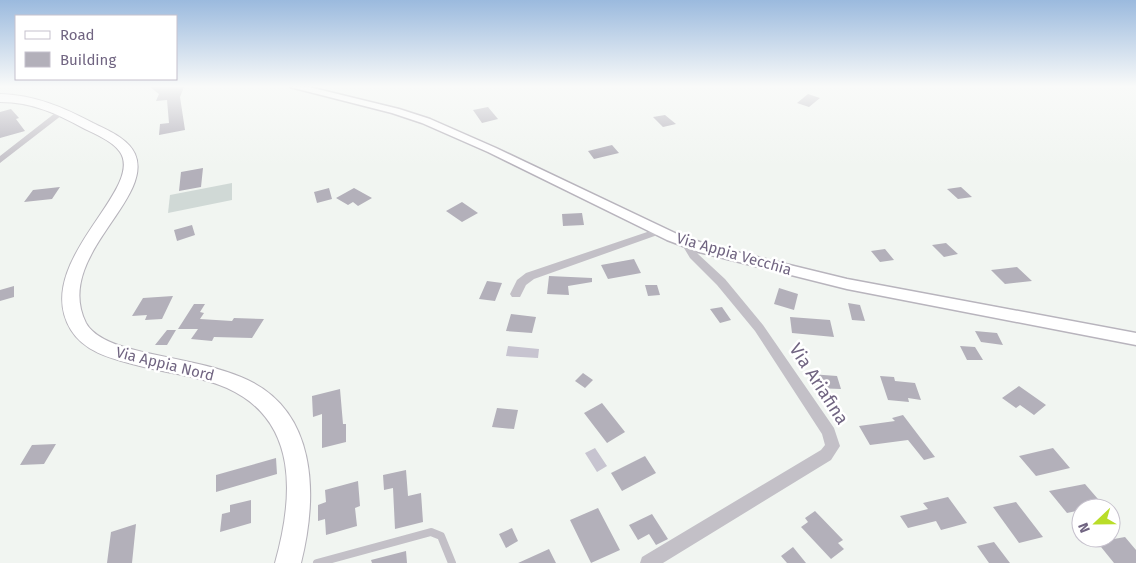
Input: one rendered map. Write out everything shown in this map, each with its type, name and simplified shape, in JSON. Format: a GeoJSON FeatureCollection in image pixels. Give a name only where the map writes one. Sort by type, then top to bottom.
{"type":"FeatureCollection","features":[{"type":"Feature","properties":{"kind":"main road","name":"Via Appia Nord"},"geometry":{"type":"LineString","coordinates":[[64,113],[115,141],[126,151],[130,161],[128,176],[121,192],[87,247],[74,274],[69,301],[74,319],[87,336],[104,348],[138,359],[227,379],[252,390],[272,409],[284,426],[294,446],[300,478],[298,519],[288,563]]}},
{"type":"Feature","properties":{"kind":"main road","name":"Via Appia Vecchia"},"geometry":{"type":"LineString","coordinates":[[398,113],[421,119],[486,147],[659,231],[686,243],[711,251],[860,286],[1136,339]]}},
{"type":"Feature","properties":{"kind":"street"},"geometry":{"type":"LineString","coordinates":[[0,160],[60,113]]}},
{"type":"Feature","properties":{"kind":"street"},"geometry":{"type":"LineString","coordinates":[[516,294],[520,283],[530,276],[659,231]]}},
{"type":"Feature","properties":{"kind":"street","name":"Via Ariafina"},"geometry":{"type":"LineString","coordinates":[[648,563],[826,455],[833,446],[829,432],[775,350],[728,290],[694,256],[686,243]]}},
{"type":"Feature","properties":{"kind":"lane"},"geometry":{"type":"LineString","coordinates":[[317,563],[431,532],[441,536],[452,563]]}},
{"type":"Feature","properties":{"kind":"shaded area"},"geometry":{"type":"Polygon","coordinates":[[[232,183],[232,200],[168,213],[170,195],[232,183]]]}},
{"type":"Feature","properties":{"kind":"shaded area"},"geometry":{"type":"Polygon","coordinates":[[[508,346],[539,349],[538,358],[506,356],[508,346]]]}},
{"type":"Feature","properties":{"kind":"shaded area"},"geometry":{"type":"Polygon","coordinates":[[[595,448],[607,466],[597,472],[585,453],[595,448]]]}},
{"type":"Feature","properties":{"kind":"building"},"geometry":{"type":"Polygon","coordinates":[[[0,113],[15,113],[19,118],[16,119],[25,131],[0,138],[0,113]]]}},
{"type":"Feature","properties":{"kind":"building"},"geometry":{"type":"Polygon","coordinates":[[[168,113],[182,113],[185,130],[159,135],[160,124],[169,123],[168,113]]]}},
{"type":"Feature","properties":{"kind":"building"},"geometry":{"type":"Polygon","coordinates":[[[475,113],[493,113],[498,119],[482,123],[475,113]]]}},
{"type":"Feature","properties":{"kind":"building"},"geometry":{"type":"Polygon","coordinates":[[[665,115],[676,124],[663,127],[653,117],[665,115]]]}},
{"type":"Feature","properties":{"kind":"building"},"geometry":{"type":"Polygon","coordinates":[[[612,145],[619,153],[594,159],[588,151],[612,145]]]}},
{"type":"Feature","properties":{"kind":"building"},"geometry":{"type":"Polygon","coordinates":[[[203,168],[201,187],[179,191],[181,172],[203,168]]]}},
{"type":"Feature","properties":{"kind":"building"},"geometry":{"type":"Polygon","coordinates":[[[60,187],[52,199],[24,202],[33,190],[60,187]]]}},
{"type":"Feature","properties":{"kind":"building"},"geometry":{"type":"Polygon","coordinates":[[[961,187],[972,197],[958,199],[947,189],[961,187]]]}},
{"type":"Feature","properties":{"kind":"building"},"geometry":{"type":"Polygon","coordinates":[[[329,188],[332,199],[317,203],[314,192],[329,188]]]}},
{"type":"Feature","properties":{"kind":"building"},"geometry":{"type":"Polygon","coordinates":[[[354,188],[372,198],[358,206],[353,202],[348,205],[336,198],[354,188]]]}},
{"type":"Feature","properties":{"kind":"building"},"geometry":{"type":"Polygon","coordinates":[[[462,202],[478,213],[462,222],[446,211],[462,202]]]}},
{"type":"Feature","properties":{"kind":"building"},"geometry":{"type":"Polygon","coordinates":[[[582,213],[584,225],[563,226],[562,214],[582,213]]]}},
{"type":"Feature","properties":{"kind":"building"},"geometry":{"type":"Polygon","coordinates":[[[192,225],[195,235],[177,241],[174,230],[192,225]]]}},
{"type":"Feature","properties":{"kind":"building"},"geometry":{"type":"Polygon","coordinates":[[[946,243],[958,254],[944,257],[932,245],[946,243]]]}},
{"type":"Feature","properties":{"kind":"building"},"geometry":{"type":"Polygon","coordinates":[[[885,249],[894,260],[880,262],[871,251],[885,249]]]}},
{"type":"Feature","properties":{"kind":"building"},"geometry":{"type":"Polygon","coordinates":[[[634,259],[641,273],[608,279],[601,265],[634,259]]]}},
{"type":"Feature","properties":{"kind":"building"},"geometry":{"type":"Polygon","coordinates":[[[1017,267],[1032,281],[1005,284],[991,270],[1017,267]]]}},
{"type":"Feature","properties":{"kind":"building"},"geometry":{"type":"Polygon","coordinates":[[[549,276],[592,278],[592,282],[568,286],[569,295],[547,294],[549,276]]]}},
{"type":"Feature","properties":{"kind":"building"},"geometry":{"type":"Polygon","coordinates":[[[487,281],[502,283],[495,301],[479,299],[487,281]]]}},
{"type":"Feature","properties":{"kind":"building"},"geometry":{"type":"Polygon","coordinates":[[[645,285],[657,285],[660,295],[648,296],[645,285]]]}},
{"type":"Feature","properties":{"kind":"building"},"geometry":{"type":"Polygon","coordinates":[[[14,286],[14,297],[0,301],[0,290],[14,286]]]}},
{"type":"Feature","properties":{"kind":"building"},"geometry":{"type":"Polygon","coordinates":[[[779,288],[798,294],[794,310],[774,304],[779,288]]]}},
{"type":"Feature","properties":{"kind":"building"},"geometry":{"type":"Polygon","coordinates":[[[173,296],[162,319],[145,320],[147,315],[132,316],[143,298],[173,296]]]}},
{"type":"Feature","properties":{"kind":"building"},"geometry":{"type":"Polygon","coordinates":[[[848,303],[860,305],[865,321],[852,320],[848,303]]]}},
{"type":"Feature","properties":{"kind":"building"},"geometry":{"type":"Polygon","coordinates":[[[194,304],[205,304],[200,312],[204,313],[200,319],[232,321],[234,318],[264,319],[252,338],[214,337],[212,341],[191,339],[198,329],[178,329],[194,304]]]}},
{"type":"Feature","properties":{"kind":"building"},"geometry":{"type":"Polygon","coordinates":[[[722,307],[731,320],[720,323],[710,309],[722,307]]]}},
{"type":"Feature","properties":{"kind":"building"},"geometry":{"type":"Polygon","coordinates":[[[511,314],[536,317],[532,333],[506,331],[511,314]]]}},
{"type":"Feature","properties":{"kind":"building"},"geometry":{"type":"Polygon","coordinates":[[[790,317],[830,320],[834,337],[792,333],[790,317]]]}},
{"type":"Feature","properties":{"kind":"building"},"geometry":{"type":"Polygon","coordinates":[[[167,330],[176,330],[167,345],[155,345],[167,330]]]}},
{"type":"Feature","properties":{"kind":"building"},"geometry":{"type":"Polygon","coordinates":[[[975,331],[997,333],[1003,345],[981,342],[975,331]]]}},
{"type":"Feature","properties":{"kind":"building"},"geometry":{"type":"Polygon","coordinates":[[[960,346],[975,347],[983,360],[967,360],[960,346]]]}},
{"type":"Feature","properties":{"kind":"building"},"geometry":{"type":"Polygon","coordinates":[[[583,373],[593,380],[585,388],[575,381],[583,373]]]}},
{"type":"Feature","properties":{"kind":"building"},"geometry":{"type":"Polygon","coordinates":[[[810,374],[837,376],[841,389],[814,388],[810,374]]]}},
{"type":"Feature","properties":{"kind":"building"},"geometry":{"type":"Polygon","coordinates":[[[880,376],[894,377],[895,381],[915,383],[921,400],[908,398],[909,402],[888,400],[880,376]]]}},
{"type":"Feature","properties":{"kind":"building"},"geometry":{"type":"Polygon","coordinates":[[[1019,386],[1046,405],[1034,415],[1020,405],[1016,408],[1002,398],[1019,386]]]}},
{"type":"Feature","properties":{"kind":"building"},"geometry":{"type":"Polygon","coordinates":[[[340,389],[343,424],[346,424],[346,442],[322,448],[322,414],[313,417],[312,396],[340,389]]]}},
{"type":"Feature","properties":{"kind":"building"},"geometry":{"type":"Polygon","coordinates":[[[602,403],[625,432],[607,443],[584,413],[602,403]]]}},
{"type":"Feature","properties":{"kind":"building"},"geometry":{"type":"Polygon","coordinates":[[[497,408],[518,410],[514,429],[492,427],[497,408]]]}},
{"type":"Feature","properties":{"kind":"building"},"geometry":{"type":"Polygon","coordinates":[[[903,415],[935,457],[924,460],[908,440],[870,445],[859,426],[895,421],[892,418],[903,415]]]}},
{"type":"Feature","properties":{"kind":"building"},"geometry":{"type":"Polygon","coordinates":[[[56,444],[44,464],[20,465],[32,445],[56,444]]]}},
{"type":"Feature","properties":{"kind":"building"},"geometry":{"type":"Polygon","coordinates":[[[1053,448],[1070,468],[1036,476],[1019,456],[1053,448]]]}},
{"type":"Feature","properties":{"kind":"building"},"geometry":{"type":"Polygon","coordinates":[[[645,456],[656,473],[622,491],[611,473],[645,456]]]}},
{"type":"Feature","properties":{"kind":"building"},"geometry":{"type":"Polygon","coordinates":[[[276,458],[277,474],[216,492],[216,475],[276,458]]]}},
{"type":"Feature","properties":{"kind":"building"},"geometry":{"type":"Polygon","coordinates":[[[406,470],[408,496],[421,493],[423,522],[395,529],[393,488],[384,490],[383,475],[406,470]]]}},
{"type":"Feature","properties":{"kind":"building"},"geometry":{"type":"Polygon","coordinates":[[[358,481],[360,506],[355,508],[357,526],[326,535],[325,519],[318,521],[318,505],[326,502],[325,490],[358,481]]]}},
{"type":"Feature","properties":{"kind":"building"},"geometry":{"type":"Polygon","coordinates":[[[1085,484],[1097,498],[1071,498],[1071,512],[1067,513],[1049,491],[1085,484]]]}},
{"type":"Feature","properties":{"kind":"building"},"geometry":{"type":"Polygon","coordinates":[[[948,497],[967,523],[941,530],[936,521],[908,528],[900,516],[928,509],[923,503],[948,497]]]}},
{"type":"Feature","properties":{"kind":"building"},"geometry":{"type":"Polygon","coordinates":[[[251,500],[251,523],[220,532],[222,514],[230,512],[230,505],[251,500]]]}},
{"type":"Feature","properties":{"kind":"building"},"geometry":{"type":"Polygon","coordinates":[[[1016,502],[1043,537],[1019,543],[993,507],[1016,502]]]}},
{"type":"Feature","properties":{"kind":"building"},"geometry":{"type":"Polygon","coordinates":[[[598,508],[620,550],[591,563],[570,520],[598,508]]]}},
{"type":"Feature","properties":{"kind":"building"},"geometry":{"type":"Polygon","coordinates":[[[815,511],[843,540],[838,543],[844,549],[831,559],[801,527],[808,522],[805,518],[815,511]]]}},
{"type":"Feature","properties":{"kind":"building"},"geometry":{"type":"Polygon","coordinates":[[[652,514],[668,539],[656,545],[649,534],[638,540],[629,525],[652,514]]]}},
{"type":"Feature","properties":{"kind":"building"},"geometry":{"type":"Polygon","coordinates":[[[136,524],[132,563],[107,563],[111,532],[136,524]]]}},
{"type":"Feature","properties":{"kind":"building"},"geometry":{"type":"Polygon","coordinates":[[[512,528],[518,541],[506,548],[499,534],[512,528]]]}},
{"type":"Feature","properties":{"kind":"building"},"geometry":{"type":"Polygon","coordinates":[[[1125,537],[1136,550],[1136,563],[1114,563],[1102,548],[1121,548],[1121,538],[1125,537]]]}},
{"type":"Feature","properties":{"kind":"building"},"geometry":{"type":"Polygon","coordinates":[[[994,542],[1010,563],[989,563],[977,546],[994,542]]]}},
{"type":"Feature","properties":{"kind":"building"},"geometry":{"type":"Polygon","coordinates":[[[793,547],[806,563],[787,563],[781,556],[793,547]]]}},
{"type":"Feature","properties":{"kind":"building"},"geometry":{"type":"Polygon","coordinates":[[[549,549],[556,563],[518,563],[549,549]]]}},
{"type":"Feature","properties":{"kind":"building"},"geometry":{"type":"Polygon","coordinates":[[[406,551],[407,563],[372,563],[371,560],[406,551]]]}}]}
